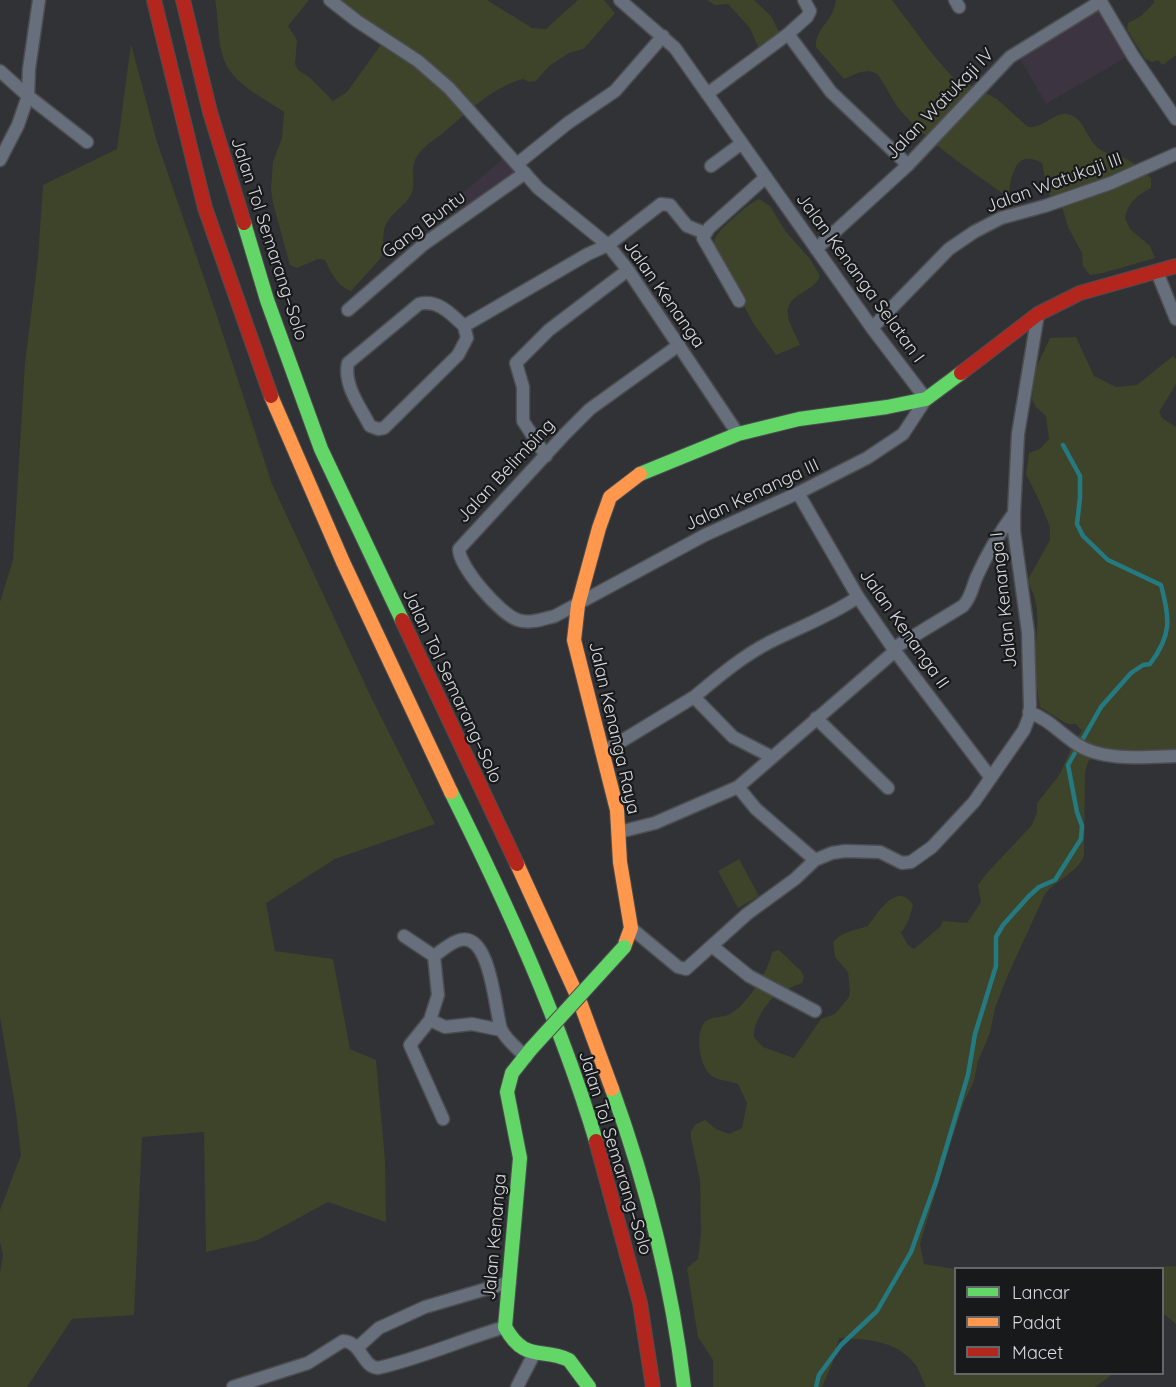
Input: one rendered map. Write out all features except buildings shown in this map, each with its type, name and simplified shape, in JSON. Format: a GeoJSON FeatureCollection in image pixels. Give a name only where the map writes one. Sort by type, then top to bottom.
{"type":"FeatureCollection","features":[{"type":"Feature","properties":{"kind":"main road","name":"Jalan Tol Semarang–Solo"},"geometry":{"type":"LineString","coordinates":[[154,0],[205,208],[263,377],[343,562],[541,987],[582,1095],[608,1182],[639,1304],[653,1387]]}},
{"type":"Feature","properties":{"kind":"main road","name":"Jalan Tol Semarang–Solo"},"geometry":{"type":"LineString","coordinates":[[183,0],[210,112],[267,300],[321,449],[526,882],[580,1002],[618,1106],[657,1239],[684,1387]]}},
{"type":"Feature","properties":{"kind":"main road","name":"Jalan Kenanga Raya"},"geometry":{"type":"LineString","coordinates":[[528,1053],[624,947],[631,928],[620,862],[617,810],[574,640],[578,605],[610,497],[637,475],[738,434],[799,419],[887,407],[926,399],[1038,314],[1080,292],[1176,266]]}},
{"type":"Feature","properties":{"kind":"main road","name":"Jalan Kenanga"},"geometry":{"type":"LineString","coordinates":[[528,1053],[512,1073],[507,1092],[520,1158],[506,1327],[511,1339],[534,1354],[568,1359],[589,1387]]}},
{"type":"Feature","properties":{"kind":"street"},"geometry":{"type":"LineString","coordinates":[[0,160],[18,125],[28,96],[29,69],[39,0]]}},
{"type":"Feature","properties":{"kind":"street","name":"Jalan Kenanga"},"geometry":{"type":"LineString","coordinates":[[330,0],[418,62],[449,88],[538,188],[608,245],[628,270],[738,434]]}},
{"type":"Feature","properties":{"kind":"street","name":"Jalan Kenanga Selatan I"},"geometry":{"type":"LineString","coordinates":[[620,0],[675,48],[872,328],[926,399]]}},
{"type":"Feature","properties":{"kind":"street"},"geometry":{"type":"LineString","coordinates":[[707,94],[788,34],[807,17],[810,11],[804,0]]}},
{"type":"Feature","properties":{"kind":"street"},"geometry":{"type":"LineString","coordinates":[[1101,1],[1133,56],[1176,119]]}},
{"type":"Feature","properties":{"kind":"street","name":"Jalan Watukaji IV"},"geometry":{"type":"LineString","coordinates":[[816,249],[908,165],[1010,57],[1101,1]]}},
{"type":"Feature","properties":{"kind":"street"},"geometry":{"type":"LineString","coordinates":[[788,34],[831,92],[908,165]]}},
{"type":"Feature","properties":{"kind":"street"},"geometry":{"type":"LineString","coordinates":[[521,169],[568,123],[615,91],[663,36]]}},
{"type":"Feature","properties":{"kind":"street"},"geometry":{"type":"LineString","coordinates":[[0,70],[28,96],[87,142]]}},
{"type":"Feature","properties":{"kind":"street"},"geometry":{"type":"LineString","coordinates":[[711,166],[742,143]]}},
{"type":"Feature","properties":{"kind":"street","name":"Jalan Watukaji III"},"geometry":{"type":"LineString","coordinates":[[872,328],[949,249],[974,232],[1001,218],[1045,206],[1111,183],[1176,154]]}},
{"type":"Feature","properties":{"kind":"street","name":"Gang Buntu"},"geometry":{"type":"LineString","coordinates":[[348,309],[424,244],[521,169]]}},
{"type":"Feature","properties":{"kind":"street"},"geometry":{"type":"LineString","coordinates":[[739,301],[703,238],[705,233],[766,177]]}},
{"type":"Feature","properties":{"kind":"street"},"geometry":{"type":"LineString","coordinates":[[464,326],[588,254],[608,245],[661,204],[670,205],[687,226],[705,233]]}},
{"type":"Feature","properties":{"kind":"street"},"geometry":{"type":"LineString","coordinates":[[546,456],[524,421],[522,387],[516,363],[549,330],[628,270]]}},
{"type":"Feature","properties":{"kind":"street"},"geometry":{"type":"LineString","coordinates":[[1157,272],[1176,319]]}},
{"type":"Feature","properties":{"kind":"street"},"geometry":{"type":"LineString","coordinates":[[425,302],[436,304],[447,310],[464,326],[467,338],[458,355],[384,428],[378,429],[370,426],[346,376],[348,363],[419,304],[425,302]]}},
{"type":"Feature","properties":{"kind":"street","name":"Jalan Kenanga I"},"geometry":{"type":"LineString","coordinates":[[631,928],[682,969],[686,969],[747,914],[795,879],[815,860],[832,853],[845,851],[880,852],[902,863],[911,862],[932,847],[974,802],[1024,730],[1029,712],[1028,632],[1014,531],[1015,458],[1038,314]]}},
{"type":"Feature","properties":{"kind":"street","name":"Jalan Belimbing"},"geometry":{"type":"LineString","coordinates":[[578,605],[555,616],[528,622],[511,618],[476,583],[460,559],[459,549],[590,409],[679,345]]}},
{"type":"Feature","properties":{"kind":"street","name":"Jalan Kenanga III"},"geometry":{"type":"LineString","coordinates":[[578,605],[705,535],[798,493],[867,458],[903,434],[926,399]]}},
{"type":"Feature","properties":{"kind":"street","name":"Jalan Kenanga II"},"geometry":{"type":"LineString","coordinates":[[798,493],[858,597],[991,778]]}},
{"type":"Feature","properties":{"kind":"street","name":"Jalan Kenanga I"},"geometry":{"type":"LineString","coordinates":[[619,832],[655,823],[738,787],[895,650],[963,606],[971,597],[976,577],[1014,513]]}},
{"type":"Feature","properties":{"kind":"street"},"geometry":{"type":"LineString","coordinates":[[602,753],[694,697],[730,666],[770,642],[838,611],[858,597]]}},
{"type":"Feature","properties":{"kind":"street"},"geometry":{"type":"LineString","coordinates":[[694,697],[733,737],[772,757]]}},
{"type":"Feature","properties":{"kind":"street"},"geometry":{"type":"LineString","coordinates":[[1029,712],[1043,717],[1076,744],[1089,751],[1123,757],[1176,756]]}},
{"type":"Feature","properties":{"kind":"street"},"geometry":{"type":"LineString","coordinates":[[816,718],[888,788]]}},
{"type":"Feature","properties":{"kind":"street"},"geometry":{"type":"LineString","coordinates":[[738,787],[756,809],[815,860]]}},
{"type":"Feature","properties":{"kind":"street"},"geometry":{"type":"LineString","coordinates":[[404,936],[434,956]]}},
{"type":"Feature","properties":{"kind":"street"},"geometry":{"type":"LineString","coordinates":[[434,956],[458,940],[466,939],[478,947],[492,979],[501,1030]]}},
{"type":"Feature","properties":{"kind":"street"},"geometry":{"type":"LineString","coordinates":[[712,946],[749,976],[815,1011]]}},
{"type":"Feature","properties":{"kind":"street"},"geometry":{"type":"LineString","coordinates":[[434,956],[438,995],[430,1020],[410,1045],[443,1119]]}},
{"type":"Feature","properties":{"kind":"street"},"geometry":{"type":"LineString","coordinates":[[430,1020],[445,1027],[472,1024],[501,1030],[528,1053]]}},
{"type":"Feature","properties":{"kind":"street"},"geometry":{"type":"LineString","coordinates":[[358,1347],[379,1328],[425,1307],[510,1282]]}},
{"type":"Feature","properties":{"kind":"street"},"geometry":{"type":"LineString","coordinates":[[233,1387],[308,1363],[343,1341],[350,1341],[358,1347],[369,1364],[373,1368],[378,1368],[425,1355],[473,1336],[506,1327]]}},
{"type":"Feature","properties":{"kind":"street"},"geometry":{"type":"LineString","coordinates":[[517,1387],[534,1354]]}},
{"type":"Feature","properties":{"kind":"shaded area"},"geometry":{"type":"Polygon","coordinates":[[[1098,5],[1128,56],[1046,104],[1016,52],[1098,5]]]}},
{"type":"Feature","properties":{"kind":"shaded area"},"geometry":{"type":"Polygon","coordinates":[[[505,157],[518,172],[471,211],[459,196],[505,157]]]}},
{"type":"Feature","properties":{"kind":"green space"},"geometry":{"type":"Polygon","coordinates":[[[215,0],[309,0],[288,26],[297,40],[295,64],[298,70],[310,78],[333,101],[347,92],[388,35],[340,0],[487,0],[532,28],[546,29],[578,0],[604,0],[615,13],[583,49],[569,53],[549,66],[536,81],[529,82],[523,79],[501,88],[471,109],[422,150],[414,163],[412,193],[385,226],[381,258],[351,291],[338,282],[325,260],[318,259],[297,268],[290,265],[271,189],[273,162],[282,138],[284,112],[250,90],[228,69],[220,46],[215,0]]]}},
{"type":"Feature","properties":{"kind":"green space"},"geometry":{"type":"Polygon","coordinates":[[[707,0],[754,0],[771,16],[779,32],[766,47],[759,49],[750,28],[728,4],[715,5],[707,0]]]}},
{"type":"Feature","properties":{"kind":"green space"},"geometry":{"type":"Polygon","coordinates":[[[836,0],[892,0],[934,56],[958,83],[972,86],[997,99],[1028,127],[1039,126],[1062,114],[1072,116],[1080,122],[1099,148],[1124,158],[1138,167],[1151,178],[1151,188],[1134,200],[1125,218],[1130,229],[1150,246],[1155,258],[1090,275],[1083,266],[1082,253],[1068,227],[1063,210],[1048,193],[1042,163],[1033,159],[1021,161],[1014,171],[1009,192],[1002,193],[948,154],[911,122],[897,106],[877,74],[864,71],[844,79],[816,47],[819,34],[832,13],[836,0]]]}},
{"type":"Feature","properties":{"kind":"green space"},"geometry":{"type":"Polygon","coordinates":[[[1154,0],[1176,0],[1176,55],[1163,65],[1158,60],[1152,62],[1145,59],[1127,29],[1128,23],[1141,16],[1154,3],[1154,0]]]}},
{"type":"Feature","properties":{"kind":"green space"},"geometry":{"type":"Polygon","coordinates":[[[131,44],[157,142],[272,484],[370,695],[435,824],[335,859],[266,903],[275,951],[333,959],[350,1049],[376,1060],[385,1160],[386,1222],[328,1202],[258,1240],[206,1252],[204,1132],[142,1137],[134,1315],[72,1319],[27,1387],[0,1387],[0,1273],[3,1255],[0,1242],[0,1210],[21,1155],[0,1017],[0,602],[13,560],[25,363],[38,258],[43,185],[117,149],[131,44]]]}},
{"type":"Feature","properties":{"kind":"green space"},"geometry":{"type":"Polygon","coordinates":[[[759,199],[770,206],[786,232],[810,259],[820,276],[817,282],[791,302],[789,307],[789,322],[800,345],[776,355],[753,323],[714,246],[714,240],[725,226],[759,199]]]}},
{"type":"Feature","properties":{"kind":"green space"},"geometry":{"type":"Polygon","coordinates":[[[1076,337],[1094,376],[1116,387],[1137,385],[1173,356],[1176,359],[1176,384],[1159,412],[1162,418],[1176,427],[1176,749],[1138,752],[1100,747],[1088,762],[1085,772],[1084,856],[1071,872],[1045,894],[1007,977],[995,1008],[990,1033],[978,1061],[974,1081],[964,1102],[920,1244],[924,1264],[954,1269],[954,1375],[1112,1375],[1095,1387],[926,1387],[915,1364],[898,1349],[869,1340],[839,1338],[832,1364],[822,1387],[713,1387],[713,1360],[698,1337],[687,1268],[698,1259],[701,1233],[700,1180],[691,1131],[695,1125],[705,1120],[716,1129],[729,1134],[742,1128],[747,1103],[738,1084],[715,1078],[708,1072],[701,1057],[699,1040],[702,1026],[708,1019],[728,1015],[742,1005],[761,978],[772,952],[779,950],[801,971],[804,977],[802,983],[778,993],[772,999],[760,1014],[754,1037],[763,1047],[794,1058],[821,1019],[835,1014],[849,997],[848,972],[835,957],[833,942],[845,933],[868,926],[888,901],[901,896],[907,898],[913,905],[908,922],[901,933],[908,945],[914,949],[940,927],[943,921],[967,923],[981,902],[978,885],[1032,825],[1037,813],[1037,803],[1060,774],[1075,740],[1082,731],[1076,724],[1067,724],[1040,707],[1035,669],[1036,602],[1027,581],[1050,540],[1050,527],[1026,474],[1029,453],[1040,449],[1049,439],[1046,416],[1032,400],[1035,370],[1050,338],[1076,337]]]}},
{"type":"Feature","properties":{"kind":"green space"},"geometry":{"type":"Polygon","coordinates":[[[739,859],[759,896],[738,908],[718,871],[739,859]]]}},
{"type":"Feature","properties":{"kind":"green space"},"geometry":{"type":"Polygon","coordinates":[[[1176,1266],[1176,1324],[1164,1314],[1164,1267],[1150,1267],[1176,1266]]]}},
{"type":"Feature","properties":{"kind":"waterway"},"geometry":{"type":"LineString","coordinates":[[816,1387],[819,1375],[841,1345],[877,1311],[911,1252],[936,1182],[968,1075],[975,1034],[996,966],[996,937],[1003,925],[1029,896],[1039,887],[1055,880],[1081,839],[1082,826],[1068,765],[1101,707],[1131,673],[1143,665],[1150,664],[1166,635],[1167,617],[1161,585],[1108,560],[1083,536],[1077,524],[1080,476],[1063,445]]}},
{"type":"Feature","properties":{"kind":"traffic: fast"},"geometry":{"type":"LineString","coordinates":[[244,223],[267,300],[321,449],[402,620]]}},
{"type":"Feature","properties":{"kind":"traffic: fast"},"geometry":{"type":"LineString","coordinates":[[640,474],[738,434],[799,419],[887,407],[926,399],[961,373]]}},
{"type":"Feature","properties":{"kind":"traffic: fast"},"geometry":{"type":"LineString","coordinates":[[451,792],[492,877],[549,1007],[596,1141]]}},
{"type":"Feature","properties":{"kind":"traffic: fast"},"geometry":{"type":"LineString","coordinates":[[531,1049],[624,947]]}},
{"type":"Feature","properties":{"kind":"traffic: fast"},"geometry":{"type":"LineString","coordinates":[[531,1049],[512,1073],[507,1092],[520,1158],[505,1327],[512,1338],[527,1350],[569,1360],[589,1387]]}},
{"type":"Feature","properties":{"kind":"traffic: fast"},"geometry":{"type":"LineString","coordinates":[[612,1089],[647,1198],[665,1274],[684,1387]]}},
{"type":"Feature","properties":{"kind":"traffic: slow"},"geometry":{"type":"LineString","coordinates":[[271,396],[343,562],[451,792]]}},
{"type":"Feature","properties":{"kind":"traffic: slow"},"geometry":{"type":"LineString","coordinates":[[624,947],[631,928],[620,862],[617,810],[574,640],[578,605],[610,497],[640,474]]}},
{"type":"Feature","properties":{"kind":"traffic: slow"},"geometry":{"type":"LineString","coordinates":[[517,864],[580,1002],[612,1089]]}},
{"type":"Feature","properties":{"kind":"traffic: jam"},"geometry":{"type":"LineString","coordinates":[[154,0],[205,208],[271,396]]}},
{"type":"Feature","properties":{"kind":"traffic: jam"},"geometry":{"type":"LineString","coordinates":[[183,0],[210,112],[244,223]]}},
{"type":"Feature","properties":{"kind":"traffic: jam"},"geometry":{"type":"LineString","coordinates":[[961,373],[1038,314],[1080,293],[1176,266]]}},
{"type":"Feature","properties":{"kind":"traffic: jam"},"geometry":{"type":"LineString","coordinates":[[402,620],[517,864]]}},
{"type":"Feature","properties":{"kind":"traffic: jam"},"geometry":{"type":"LineString","coordinates":[[596,1141],[640,1303],[653,1387]]}}]}
